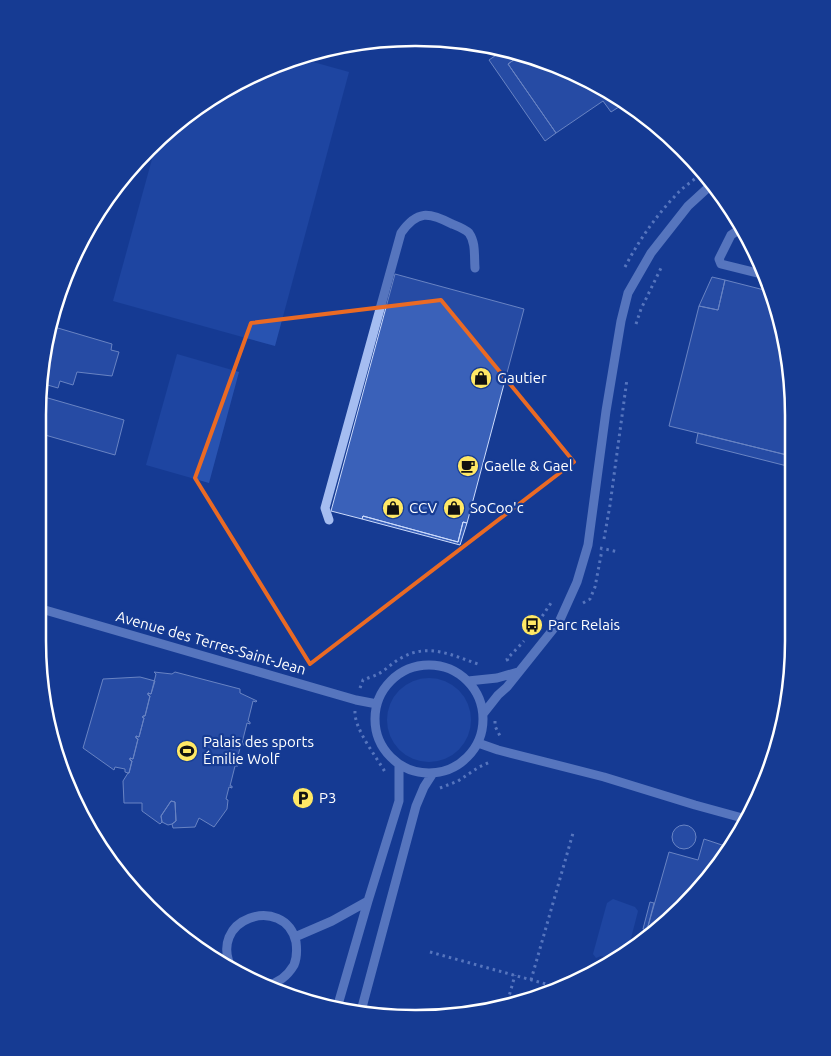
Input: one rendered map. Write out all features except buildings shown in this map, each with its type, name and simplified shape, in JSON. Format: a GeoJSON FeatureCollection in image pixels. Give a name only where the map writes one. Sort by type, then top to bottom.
{"type":"FeatureCollection","features":[{"type":"Feature","properties":{"kind":"street"},"geometry":{"type":"LineString","coordinates":[[483,714],[559,622],[577,582],[588,545],[620,321],[628,293],[651,253],[688,206],[706,189]]}},
{"type":"Feature","properties":{"kind":"street"},"geometry":{"type":"LineString","coordinates":[[329,520],[325,508],[401,233],[414,218],[423,215],[438,217],[468,232],[474,244],[475,268]]}},
{"type":"Feature","properties":{"kind":"street"},"geometry":{"type":"LineString","coordinates":[[736,232],[731,235],[720,259],[722,264],[756,273]]}},
{"type":"Feature","properties":{"kind":"street","name":"Avenue des Terres-Saint-Jean"},"geometry":{"type":"LineString","coordinates":[[46,610],[356,700],[378,704]]}},
{"type":"Feature","properties":{"kind":"street"},"geometry":{"type":"LineString","coordinates":[[423,666],[439,666],[459,674],[468,681],[478,696],[483,714],[482,729],[478,743],[467,758],[452,769],[434,773],[415,771],[399,764],[386,752],[378,737],[375,721],[378,704],[384,690],[394,678],[408,669],[423,666]]}},
{"type":"Feature","properties":{"kind":"street"},"geometry":{"type":"LineString","coordinates":[[468,681],[497,678],[518,672]]}},
{"type":"Feature","properties":{"kind":"street"},"geometry":{"type":"LineString","coordinates":[[478,743],[498,750],[604,777],[739,817]]}},
{"type":"Feature","properties":{"kind":"street"},"geometry":{"type":"LineString","coordinates":[[339,1002],[399,801],[399,764]]}},
{"type":"Feature","properties":{"kind":"street"},"geometry":{"type":"LineString","coordinates":[[362,1006],[416,806],[424,787],[434,773]]}},
{"type":"Feature","properties":{"kind":"street"},"geometry":{"type":"LineString","coordinates":[[295,938],[332,921],[368,901]]}},
{"type":"Feature","properties":{"kind":"street"},"geometry":{"type":"LineString","coordinates":[[228,958],[228,941],[232,931],[240,923],[260,915],[271,916],[281,921],[289,928],[295,938],[297,949],[296,960],[291,970],[283,979],[276,983]]}},
{"type":"Feature","properties":{"kind":"street"},"geometry":{"type":"LineString","coordinates":[[225,957],[227,952]]}},
{"type":"Feature","properties":{"kind":"path"},"geometry":{"type":"LineString","coordinates":[[634,331],[641,309],[663,263]]}},
{"type":"Feature","properties":{"kind":"path"},"geometry":{"type":"LineString","coordinates":[[604,540],[628,371]]}},
{"type":"Feature","properties":{"kind":"path"},"geometry":{"type":"LineString","coordinates":[[387,777],[354,718],[356,700],[363,680],[379,674],[401,658],[418,652],[432,650],[486,667]]}},
{"type":"Feature","properties":{"kind":"path"},"geometry":{"type":"LineString","coordinates":[[437,790],[458,781],[494,760],[503,739],[495,726],[496,717]]}},
{"type":"Feature","properties":{"kind":"path"},"geometry":{"type":"LineString","coordinates":[[531,980],[573,833]]}},
{"type":"Feature","properties":{"kind":"path"},"geometry":{"type":"LineString","coordinates":[[430,952],[548,985]]}},
{"type":"Feature","properties":{"kind":"path"},"geometry":{"type":"LineString","coordinates":[[509,998],[515,976]]}},
{"type":"Feature","properties":{"kind":"highlighted area"},"geometry":{"type":"Polygon","coordinates":[[[441,300],[574,462],[310,664],[195,478],[251,323],[441,300]]]}},
{"type":"Feature","properties":{"kind":"shaded area"},"geometry":{"type":"Polygon","coordinates":[[[312,62],[349,72],[275,346],[113,301],[154,154],[210,108],[274,74],[312,62]]]}},
{"type":"Feature","properties":{"kind":"shaded area"},"geometry":{"type":"Polygon","coordinates":[[[177,354],[239,372],[209,483],[146,465],[177,354]]]}},
{"type":"Feature","properties":{"kind":"shaded area"},"geometry":{"type":"Polygon","coordinates":[[[421,678],[437,678],[453,685],[464,696],[471,712],[468,736],[459,750],[453,755],[437,762],[421,762],[405,755],[394,744],[387,728],[387,712],[394,696],[405,685],[421,678]]]}},
{"type":"Feature","properties":{"kind":"shaded area"},"geometry":{"type":"Polygon","coordinates":[[[613,899],[635,907],[638,911],[630,941],[605,957],[601,956],[596,958],[593,954],[607,903],[613,899]]]}},
{"type":"Feature","properties":{"kind":"place","name":"Gautier"},"geometry":{"type":"Point","coordinates":[481,378]}},
{"type":"Feature","properties":{"kind":"place","name":"Gaelle & Gael"},"geometry":{"type":"Point","coordinates":[468,466]}},
{"type":"Feature","properties":{"kind":"place","name":"CCV"},"geometry":{"type":"Point","coordinates":[393,508]}},
{"type":"Feature","properties":{"kind":"place","name":"SoCoo'c"},"geometry":{"type":"Point","coordinates":[454,508]}},
{"type":"Feature","properties":{"kind":"place","name":"Parc Relais"},"geometry":{"type":"Point","coordinates":[532,625]}},
{"type":"Feature","properties":{"kind":"place","name":"Palais des sports Émilie Wolf"},"geometry":{"type":"Point","coordinates":[187,751]}},
{"type":"Feature","properties":{"kind":"place","name":"P3"},"geometry":{"type":"Point","coordinates":[303,798]}}]}
